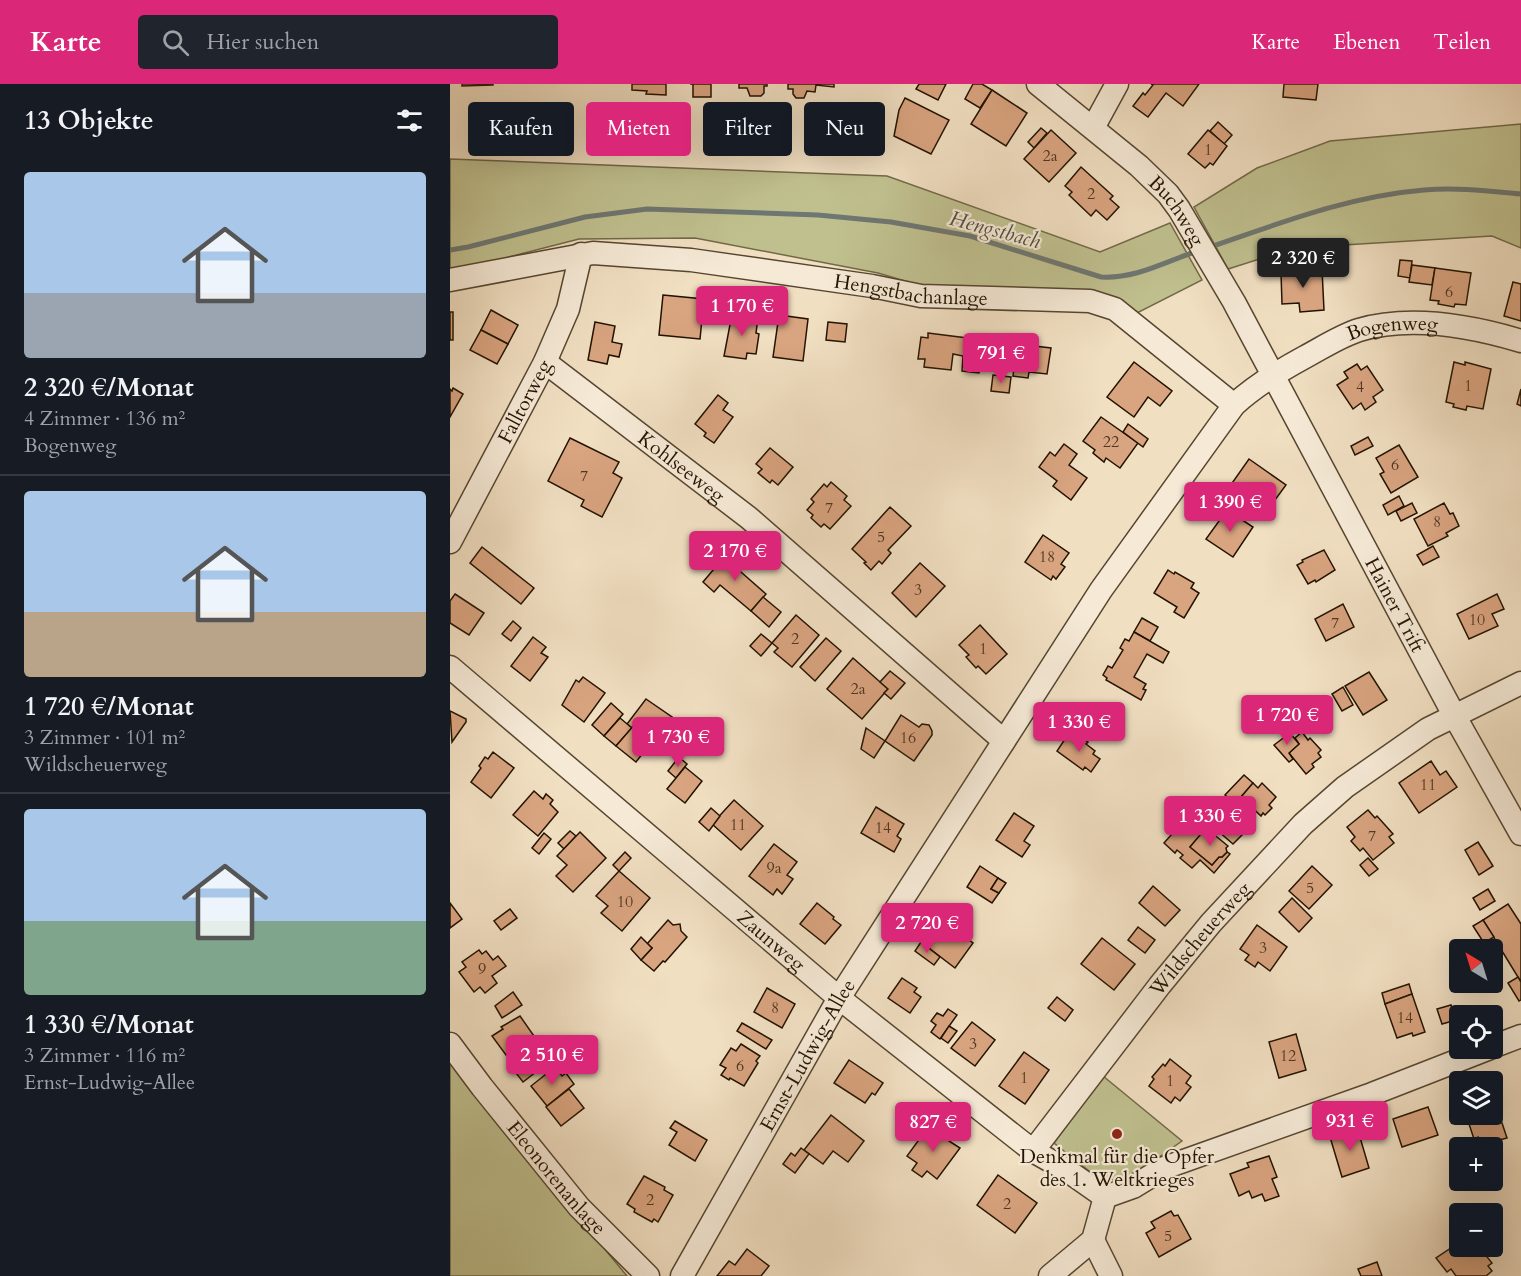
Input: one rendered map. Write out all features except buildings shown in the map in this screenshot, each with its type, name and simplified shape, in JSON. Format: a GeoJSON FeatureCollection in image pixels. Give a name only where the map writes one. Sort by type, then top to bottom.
{"type":"FeatureCollection","features":[{"type":"Feature","properties":{"kind":"street","name":"Buchweg"},"geometry":{"type":"LineString","coordinates":[[1038,84],[1139,166],[1168,194],[1195,235],[1273,374]]}},
{"type":"Feature","properties":{"kind":"street"},"geometry":{"type":"LineString","coordinates":[[1094,128],[1117,84]]}},
{"type":"Feature","properties":{"kind":"street","name":"Hengstbachanlage"},"geometry":{"type":"LineString","coordinates":[[450,280],[581,254],[692,260],[872,286],[921,296],[1078,300],[1101,303],[1115,309],[1138,326],[1234,405]]}},
{"type":"Feature","properties":{"kind":"street","name":"Falltorweg"},"geometry":{"type":"LineString","coordinates":[[450,542],[545,362],[568,309],[581,254]]}},
{"type":"Feature","properties":{"kind":"street","name":"Bogenweg"},"geometry":{"type":"LineString","coordinates":[[1273,374],[1344,336],[1375,326],[1423,324],[1457,327],[1521,341]]}},
{"type":"Feature","properties":{"kind":"street","name":"Kohlseeweg"},"geometry":{"type":"LineString","coordinates":[[545,362],[749,518],[1004,741]]}},
{"type":"Feature","properties":{"kind":"street","name":"Ernst-Ludwig-Allee"},"geometry":{"type":"LineString","coordinates":[[682,1276],[839,998],[1101,590],[1234,405],[1252,388],[1273,374]]}},
{"type":"Feature","properties":{"kind":"street","name":"Hainer Trift"},"geometry":{"type":"LineString","coordinates":[[1273,374],[1454,715],[1521,834]]}},
{"type":"Feature","properties":{"kind":"street","name":"Zaunweg"},"geometry":{"type":"LineString","coordinates":[[450,667],[839,998],[1033,1151],[1065,1169],[1105,1197]]}},
{"type":"Feature","properties":{"kind":"street","name":"Wildscheuerweg"},"geometry":{"type":"LineString","coordinates":[[1033,1151],[1211,922],[1303,824],[1345,786],[1398,748],[1454,715],[1521,683]]}},
{"type":"Feature","properties":{"kind":"street"},"geometry":{"type":"LineString","coordinates":[[1503,1043],[1521,1036]]}},
{"type":"Feature","properties":{"kind":"street","name":"Eleonorenanlage"},"geometry":{"type":"LineString","coordinates":[[450,1044],[579,1207],[648,1276]]}},
{"type":"Feature","properties":{"kind":"street"},"geometry":{"type":"LineString","coordinates":[[1050,1276],[1093,1240],[1105,1197],[1133,1186],[1164,1168],[1372,1094],[1463,1059]]}},
{"type":"Feature","properties":{"kind":"street"},"geometry":{"type":"LineString","coordinates":[[1093,1240],[1111,1276]]}},
{"type":"Feature","properties":{"kind":"green space"},"geometry":{"type":"Polygon","coordinates":[[[1521,124],[1521,248],[1492,236],[1294,248],[1228,269],[1194,207],[1257,168],[1330,141],[1521,124]]]}},
{"type":"Feature","properties":{"kind":"green space"},"geometry":{"type":"Polygon","coordinates":[[[450,159],[887,176],[1100,252],[1170,223],[1202,280],[1137,313],[925,287],[878,273],[695,238],[579,239],[450,272],[450,159]]]}},
{"type":"Feature","properties":{"kind":"green space"},"geometry":{"type":"Polygon","coordinates":[[[450,1058],[477,1095],[627,1276],[450,1276],[450,1058]]]}},
{"type":"Feature","properties":{"kind":"green space"},"geometry":{"type":"Polygon","coordinates":[[[1103,1076],[1182,1141],[1135,1174],[1124,1179],[1104,1179],[1094,1175],[1054,1143],[1103,1076]]]}},
{"type":"Feature","properties":{"kind":"waterway","name":"Hengstbach"},"geometry":{"type":"LineString","coordinates":[[1207,248],[1314,212],[1396,193],[1448,189],[1521,194]]}},
{"type":"Feature","properties":{"kind":"waterway","name":"Hengstbach"},"geometry":{"type":"LineString","coordinates":[[450,250],[585,217],[647,209],[818,215],[891,222],[970,236],[1101,277],[1139,272],[1198,251]]}},
{"type":"Feature","properties":{"kind":"place","name":"Denkmal für die Opfer des 1. Weltkrieges"},"geometry":{"type":"Point","coordinates":[1117,1134]}}]}
